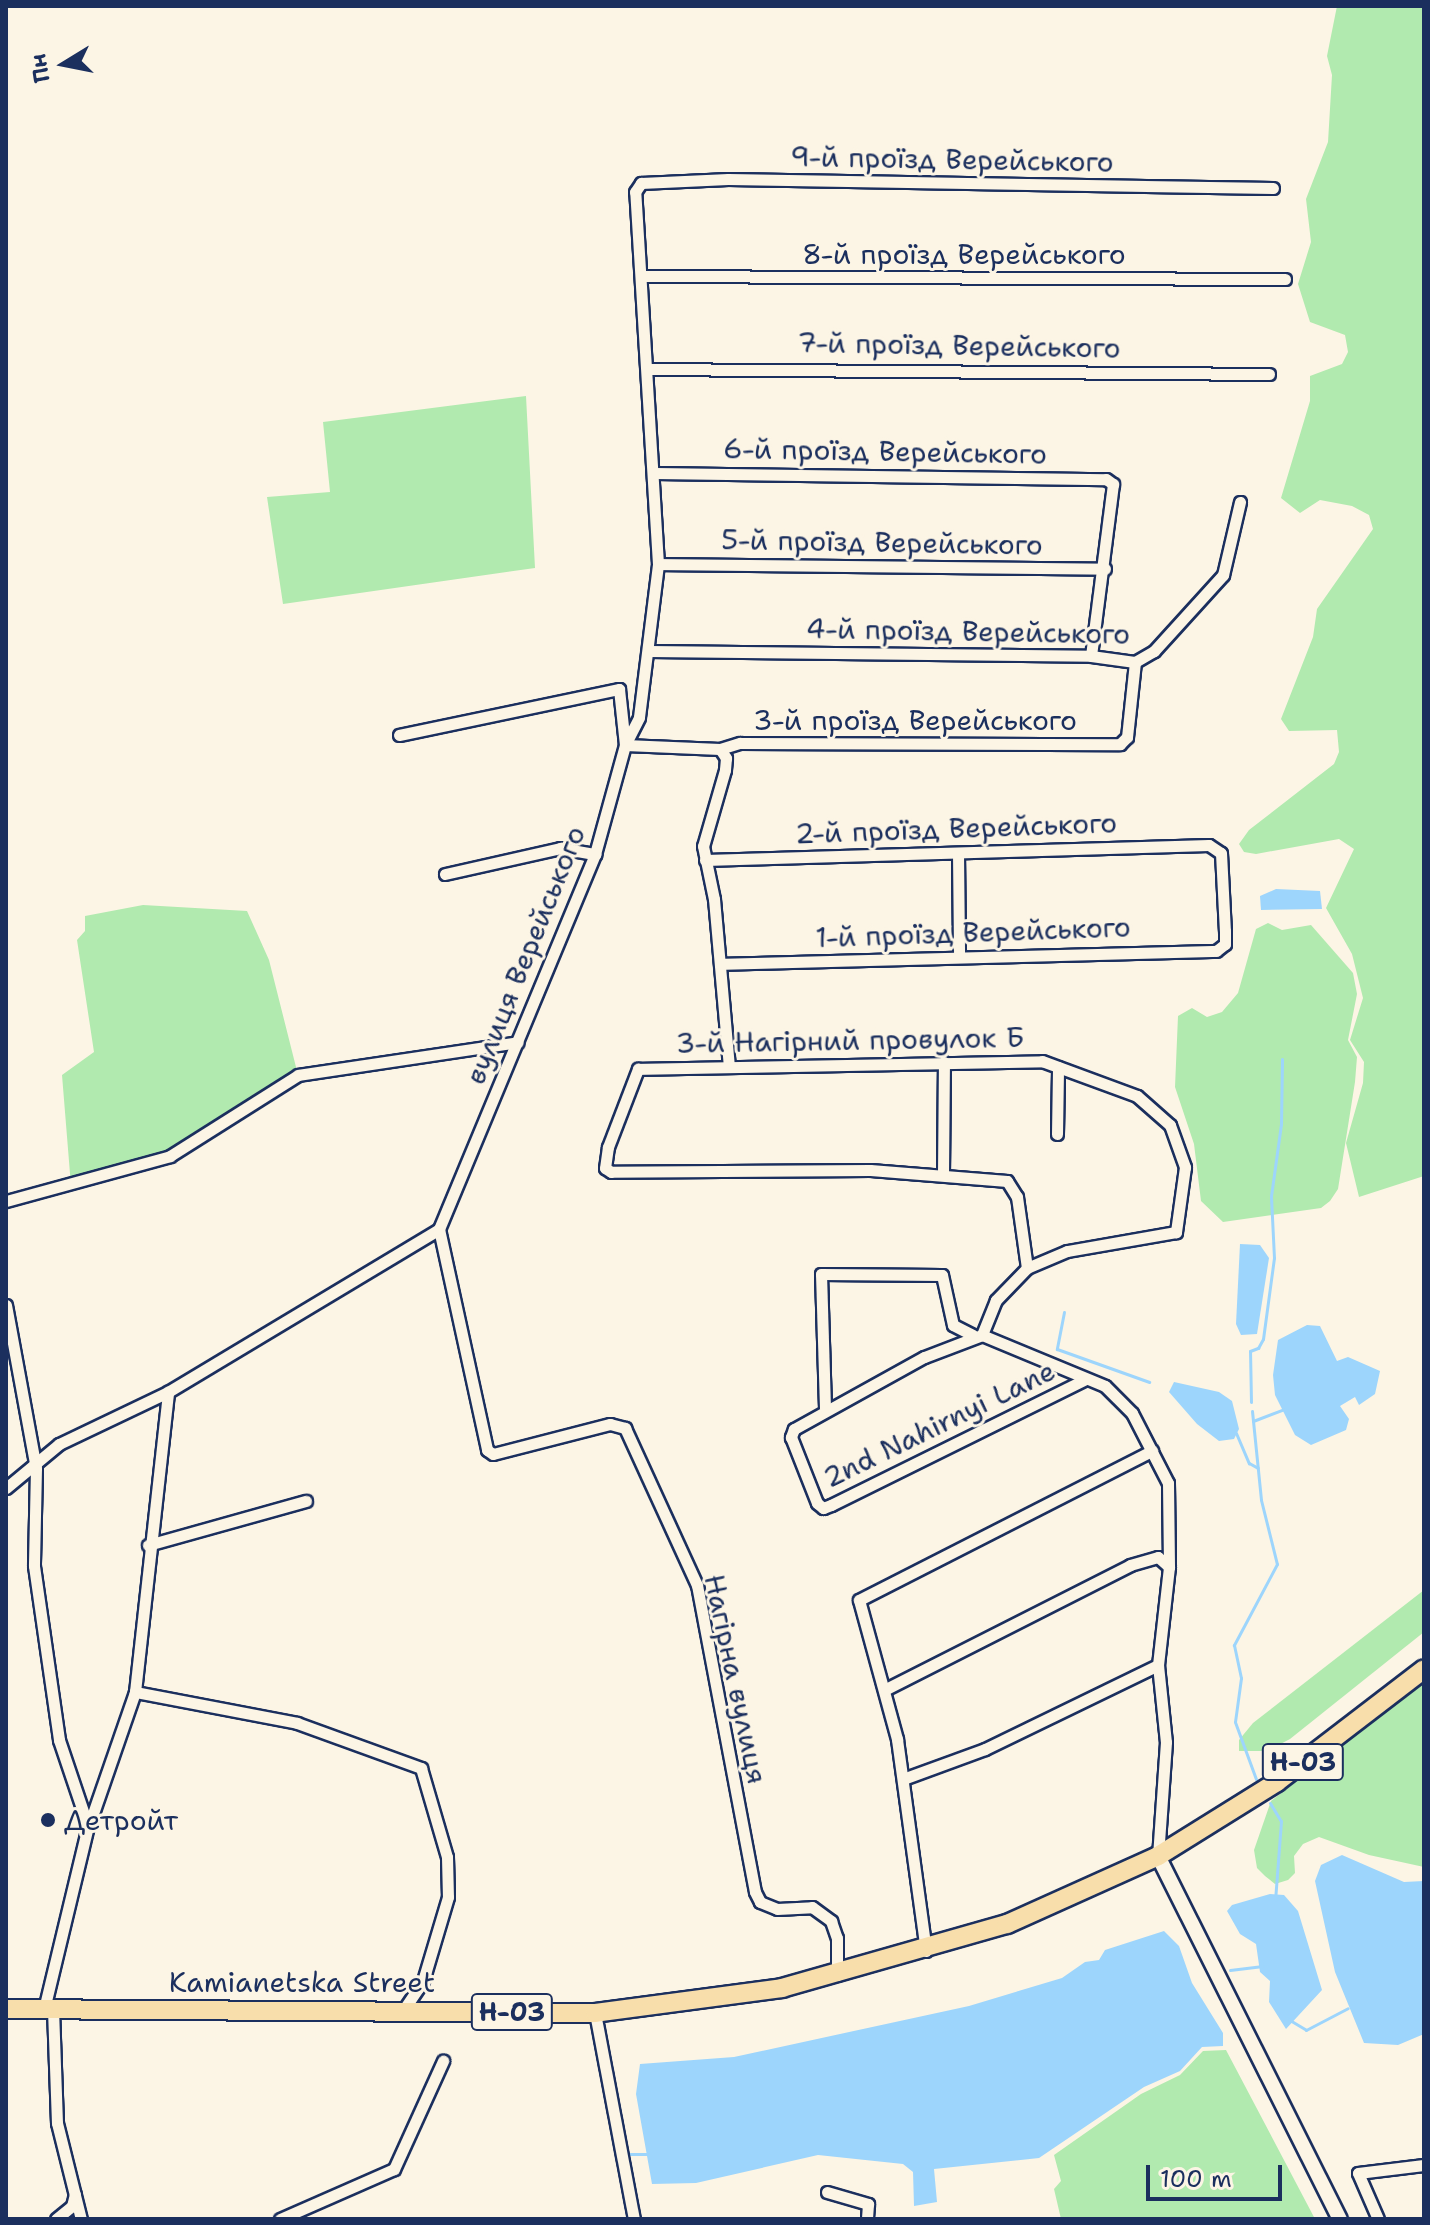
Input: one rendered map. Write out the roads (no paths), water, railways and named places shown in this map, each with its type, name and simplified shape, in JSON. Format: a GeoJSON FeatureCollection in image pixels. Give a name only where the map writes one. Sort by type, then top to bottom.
{"type":"FeatureCollection","features":[{"type":"Feature","properties":{"kind":"main road","name":"Kamianetska Street"},"geometry":{"type":"LineString","coordinates":[[6,2009],[595,2013],[737,1995],[837,1975],[926,1951],[1007,1924],[1158,1856],[1277,1782],[1424,1669]]}},
{"type":"Feature","properties":{"kind":"street","name":"9-й проїзд Верейського"},"geometry":{"type":"LineString","coordinates":[[635,192],[641,183],[728,179],[1273,188]]}},
{"type":"Feature","properties":{"kind":"street","name":"вулиця Верейського"},"geometry":{"type":"LineString","coordinates":[[439,1229],[595,854],[625,745],[639,717],[658,564],[655,473],[635,192]]}},
{"type":"Feature","properties":{"kind":"street","name":"8-й проїзд Верейського"},"geometry":{"type":"LineString","coordinates":[[642,276],[1285,279]]}},
{"type":"Feature","properties":{"kind":"street","name":"7-й проїзд Верейського"},"geometry":{"type":"LineString","coordinates":[[648,369],[1269,374]]}},
{"type":"Feature","properties":{"kind":"street","name":"6-й проїзд Верейського"},"geometry":{"type":"LineString","coordinates":[[655,473],[1106,479],[1113,484],[1105,569]]}},
{"type":"Feature","properties":{"kind":"street","name":"4-й проїзд Верейського"},"geometry":{"type":"LineString","coordinates":[[649,651],[1091,656],[1135,662],[1154,651],[1223,575],[1240,502]]}},
{"type":"Feature","properties":{"kind":"street","name":"5-й проїзд Верейського"},"geometry":{"type":"LineString","coordinates":[[658,564],[1105,569]]}},
{"type":"Feature","properties":{"kind":"street"},"geometry":{"type":"LineString","coordinates":[[1091,656],[1105,569]]}},
{"type":"Feature","properties":{"kind":"street","name":"3-й проїзд Верейського"},"geometry":{"type":"LineString","coordinates":[[625,745],[720,749],[740,743],[1120,744],[1127,737],[1135,662]]}},
{"type":"Feature","properties":{"kind":"street"},"geometry":{"type":"LineString","coordinates":[[399,735],[619,689],[625,745]]}},
{"type":"Feature","properties":{"kind":"street"},"geometry":{"type":"LineString","coordinates":[[720,749],[726,758],[725,770],[703,846],[705,860],[711,870],[729,1066]]}},
{"type":"Feature","properties":{"kind":"street","name":"2-й проїзд Верейського"},"geometry":{"type":"LineString","coordinates":[[705,860],[1209,845],[1221,853],[1225,944]]}},
{"type":"Feature","properties":{"kind":"street"},"geometry":{"type":"LineString","coordinates":[[445,874],[560,848],[595,854]]}},
{"type":"Feature","properties":{"kind":"street"},"geometry":{"type":"LineString","coordinates":[[958,853],[959,956]]}},
{"type":"Feature","properties":{"kind":"street","name":"1-й проїзд Верейського"},"geometry":{"type":"LineString","coordinates":[[721,964],[1216,951],[1225,944]]}},
{"type":"Feature","properties":{"kind":"street"},"geometry":{"type":"LineString","coordinates":[[6,1201],[170,1156],[298,1075],[518,1042]]}},
{"type":"Feature","properties":{"kind":"street","name":"3-й Нагірний провулок Б"},"geometry":{"type":"LineString","coordinates":[[1042,1061],[1121,1089],[1166,1118],[1185,1167],[1181,1226],[1176,1232],[1067,1251],[1027,1268],[1014,1188],[1007,1181],[943,1173],[605,1168],[638,1069],[729,1066],[1042,1061]]}},
{"type":"Feature","properties":{"kind":"street"},"geometry":{"type":"LineString","coordinates":[[943,1173],[944,1062]]}},
{"type":"Feature","properties":{"kind":"street"},"geometry":{"type":"LineString","coordinates":[[1057,1134],[1058,1067]]}},
{"type":"Feature","properties":{"kind":"street"},"geometry":{"type":"LineString","coordinates":[[6,1488],[36,1468],[59,1444],[168,1392],[439,1229]]}},
{"type":"Feature","properties":{"kind":"street","name":"Нагірна вулиця"},"geometry":{"type":"LineString","coordinates":[[439,1229],[487,1450],[493,1454],[610,1424],[625,1428],[697,1585],[755,1892],[760,1902],[777,1909],[812,1907],[831,1921],[837,1938],[837,1975]]}},
{"type":"Feature","properties":{"kind":"street"},"geometry":{"type":"LineString","coordinates":[[982,1335],[996,1300],[1027,1268]]}},
{"type":"Feature","properties":{"kind":"street"},"geometry":{"type":"LineString","coordinates":[[825,1408],[821,1274],[936,1273],[944,1279],[953,1325],[960,1333],[982,1335],[1086,1379],[1120,1399],[1168,1483],[1169,1567],[1158,1665],[1166,1727],[1158,1856],[1340,2219]]}},
{"type":"Feature","properties":{"kind":"street"},"geometry":{"type":"LineString","coordinates":[[6,1305],[36,1468],[34,1566],[56,1724],[88,1826]]}},
{"type":"Feature","properties":{"kind":"street"},"geometry":{"type":"LineString","coordinates":[[951,1344],[960,1333]]}},
{"type":"Feature","properties":{"kind":"street","name":"2nd Nahirnyi Lane"},"geometry":{"type":"LineString","coordinates":[[982,1335],[951,1344],[801,1422],[791,1437],[823,1508],[1086,1379]]}},
{"type":"Feature","properties":{"kind":"street"},"geometry":{"type":"LineString","coordinates":[[81,2219],[57,2123],[48,2009],[88,1826],[135,1692],[148,1545],[168,1392]]}},
{"type":"Feature","properties":{"kind":"street"},"geometry":{"type":"LineString","coordinates":[[926,1951],[903,1779],[886,1689],[859,1600],[1152,1451]]}},
{"type":"Feature","properties":{"kind":"street"},"geometry":{"type":"LineString","coordinates":[[148,1545],[306,1501]]}},
{"type":"Feature","properties":{"kind":"street"},"geometry":{"type":"LineString","coordinates":[[886,1689],[1130,1565],[1158,1557],[1169,1567]]}},
{"type":"Feature","properties":{"kind":"street"},"geometry":{"type":"LineString","coordinates":[[903,1779],[985,1749],[1158,1665]]}},
{"type":"Feature","properties":{"kind":"street"},"geometry":{"type":"LineString","coordinates":[[135,1692],[297,1723],[421,1768],[447,1857],[448,1897],[423,1981],[403,2011]]}},
{"type":"Feature","properties":{"kind":"street"},"geometry":{"type":"LineString","coordinates":[[595,2013],[634,2219]]}},
{"type":"Feature","properties":{"kind":"street"},"geometry":{"type":"LineString","coordinates":[[280,2219],[394,2169],[406,2152],[443,2061]]}},
{"type":"Feature","properties":{"kind":"street"},"geometry":{"type":"LineString","coordinates":[[1378,2219],[1358,2173],[1424,2165]]}},
{"type":"Feature","properties":{"kind":"street"},"geometry":{"type":"LineString","coordinates":[[827,2192],[868,2204],[867,2219]]}},
{"type":"Feature","properties":{"kind":"street"},"geometry":{"type":"LineString","coordinates":[[58,2219],[72,2206],[75,2194]]}},
{"type":"Feature","properties":{"kind":"street"},"geometry":{"type":"LineString","coordinates":[[58,2219],[72,2219]]}},
{"type":"Feature","properties":{"kind":"water"},"geometry":{"type":"Polygon","coordinates":[[[1276,889],[1320,891],[1322,909],[1261,910],[1260,896],[1276,889]]]}},
{"type":"Feature","properties":{"kind":"water"},"geometry":{"type":"Polygon","coordinates":[[[1240,1244],[1260,1245],[1269,1258],[1257,1334],[1241,1335],[1236,1324],[1240,1244]]]}},
{"type":"Feature","properties":{"kind":"water"},"geometry":{"type":"Polygon","coordinates":[[[1307,1325],[1320,1326],[1337,1361],[1348,1357],[1380,1371],[1375,1394],[1359,1405],[1355,1397],[1340,1406],[1349,1419],[1346,1430],[1311,1445],[1295,1435],[1275,1395],[1273,1375],[1278,1340],[1307,1325]]]}},
{"type":"Feature","properties":{"kind":"water"},"geometry":{"type":"Polygon","coordinates":[[[1174,1382],[1219,1392],[1232,1401],[1239,1429],[1234,1439],[1219,1441],[1197,1424],[1169,1392],[1174,1382]]]}},
{"type":"Feature","properties":{"kind":"water"},"geometry":{"type":"Polygon","coordinates":[[[1342,1855],[1404,1882],[1424,1881],[1424,2034],[1398,2045],[1364,2043],[1335,1972],[1315,1881],[1321,1865],[1342,1855]]]}},
{"type":"Feature","properties":{"kind":"water"},"geometry":{"type":"Polygon","coordinates":[[[1270,1894],[1284,1895],[1298,1911],[1322,1990],[1286,2029],[1269,2002],[1270,1981],[1260,1972],[1256,1944],[1240,1934],[1227,1911],[1232,1905],[1270,1894]]]}},
{"type":"Feature","properties":{"kind":"water"},"geometry":{"type":"Polygon","coordinates":[[[1164,1931],[1179,1946],[1192,1983],[1223,2033],[1223,2046],[1202,2047],[1180,2071],[1144,2087],[1039,2158],[934,2169],[937,2202],[914,2206],[913,2172],[903,2164],[818,2155],[696,2183],[652,2184],[636,2094],[640,2064],[734,2057],[969,2006],[1062,1978],[1085,1962],[1099,1960],[1105,1950],[1164,1931]]]}},
{"type":"Feature","properties":{"kind":"waterway"},"geometry":{"type":"LineString","coordinates":[[1251,1402],[1250,1351],[1258,1348],[1263,1339],[1274,1258],[1271,1196],[1281,1124],[1282,1059]]}},
{"type":"Feature","properties":{"kind":"waterway"},"geometry":{"type":"LineString","coordinates":[[1064,1312],[1057,1349],[1149,1382]]}},
{"type":"Feature","properties":{"kind":"waterway"},"geometry":{"type":"LineString","coordinates":[[1253,1421],[1285,1409]]}},
{"type":"Feature","properties":{"kind":"waterway"},"geometry":{"type":"LineString","coordinates":[[1252,1411],[1261,1500],[1277,1564],[1234,1645],[1241,1678],[1235,1722],[1256,1779]]}},
{"type":"Feature","properties":{"kind":"waterway"},"geometry":{"type":"LineString","coordinates":[[1236,1433],[1249,1463],[1258,1468]]}},
{"type":"Feature","properties":{"kind":"waterway"},"geometry":{"type":"LineString","coordinates":[[1270,1803],[1281,1821],[1275,1900]]}},
{"type":"Feature","properties":{"kind":"waterway"},"geometry":{"type":"LineString","coordinates":[[1230,1970],[1263,1966]]}},
{"type":"Feature","properties":{"kind":"waterway"},"geometry":{"type":"LineString","coordinates":[[1288,2019],[1306,2030],[1348,2008]]}},
{"type":"Feature","properties":{"kind":"waterway"},"geometry":{"type":"LineString","coordinates":[[629,2154],[647,2154]]}},
{"type":"Feature","properties":{"kind":"place","name":"Детройт"},"geometry":{"type":"Point","coordinates":[48,1820]}}]}
